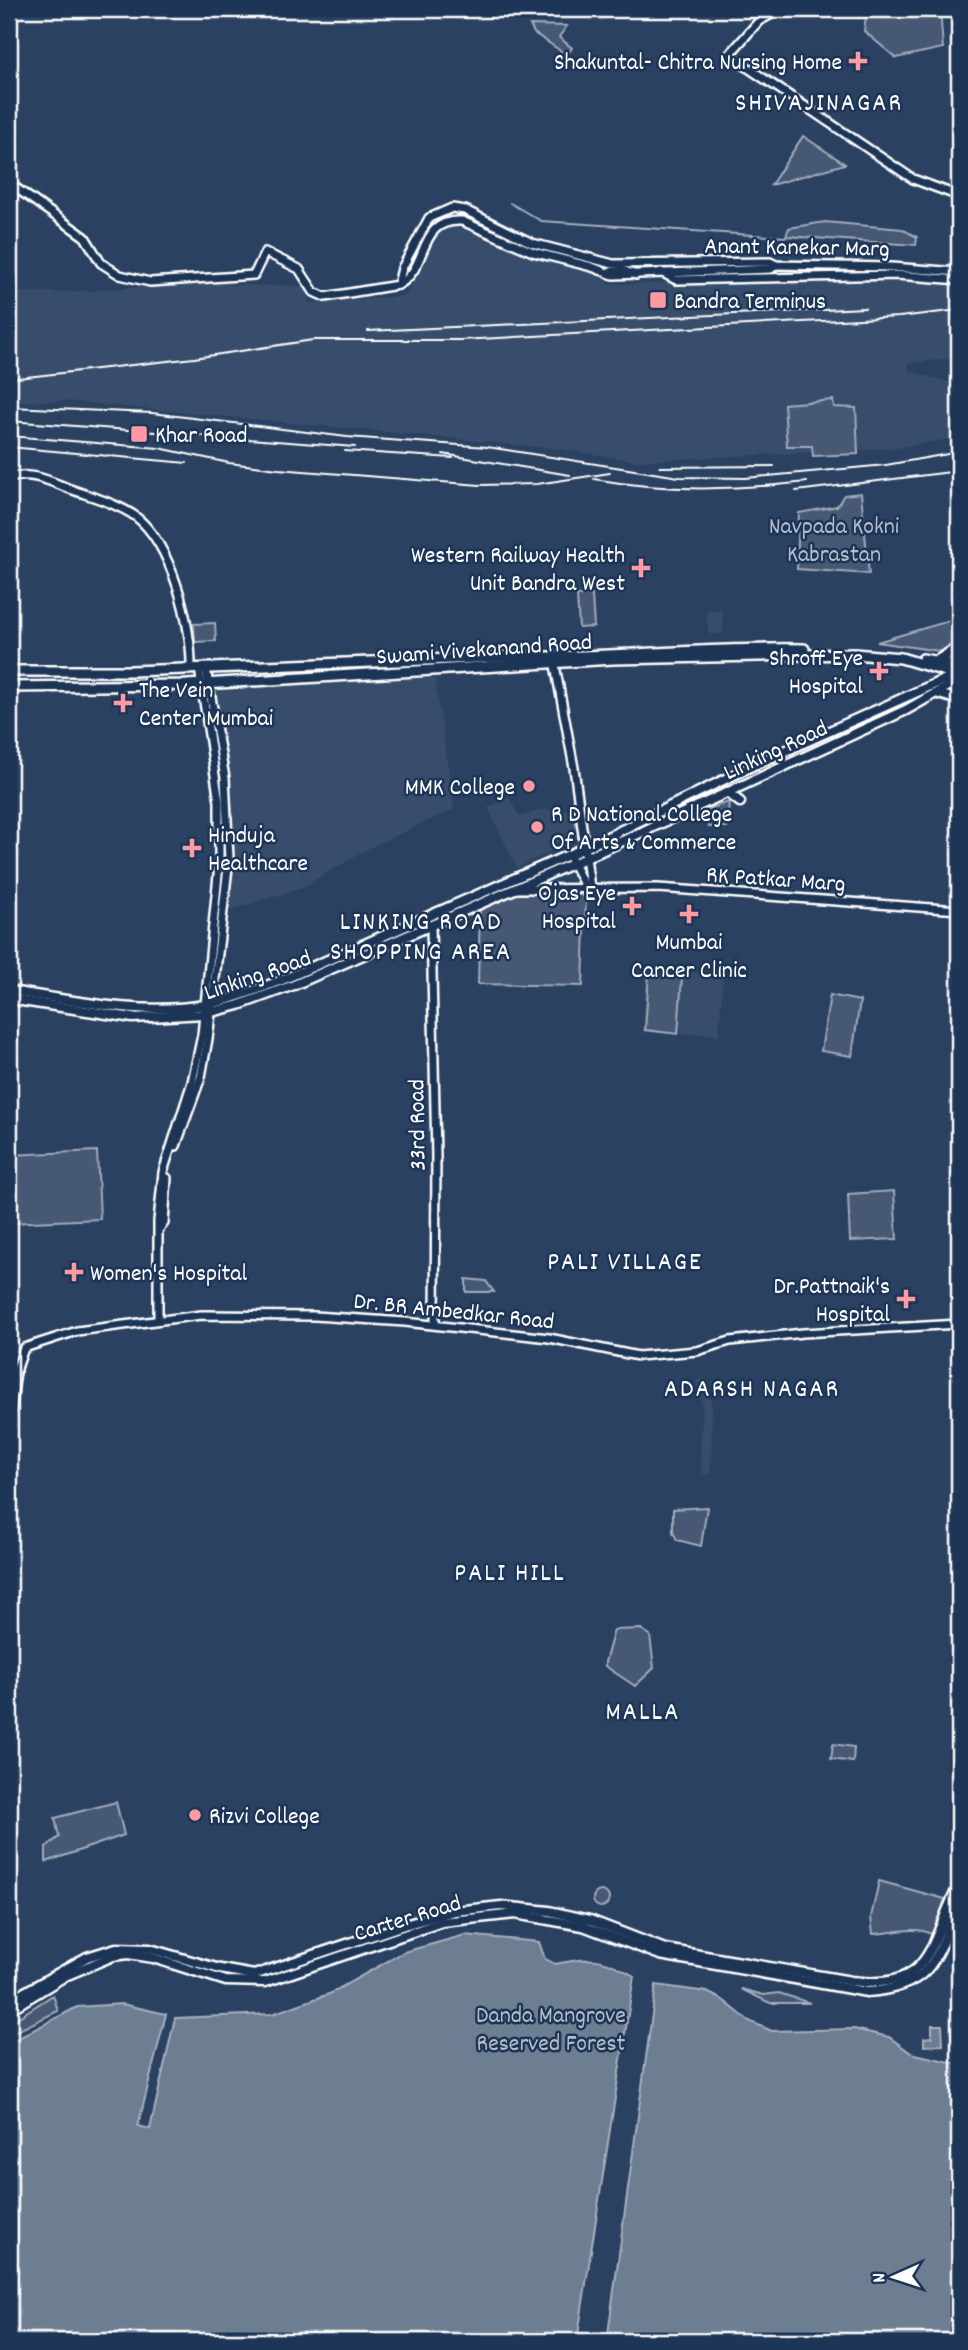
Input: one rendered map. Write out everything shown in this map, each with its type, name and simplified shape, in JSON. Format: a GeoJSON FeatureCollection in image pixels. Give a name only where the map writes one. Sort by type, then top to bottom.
{"type":"FeatureCollection","features":[{"type":"Feature","properties":{"kind":"main road"},"geometry":{"type":"LineString","coordinates":[[937,661],[959,647]]}},
{"type":"Feature","properties":{"kind":"main road","name":"Swami Vivekanand Road"},"geometry":{"type":"LineString","coordinates":[[9,687],[203,682],[554,661],[773,652],[865,653],[937,661],[959,673]]}},
{"type":"Feature","properties":{"kind":"main road","name":"Swami Vivekanand Road"},"geometry":{"type":"LineString","coordinates":[[865,653],[901,658],[959,673]]}},
{"type":"Feature","properties":{"kind":"main road","name":"Swami Vivekanand Road"},"geometry":{"type":"LineString","coordinates":[[9,671],[199,668],[504,657],[554,661]]}},
{"type":"Feature","properties":{"kind":"main road","name":"Linking Road"},"geometry":{"type":"LineString","coordinates":[[9,999],[128,1018],[208,1008],[283,984],[588,858],[937,694],[959,673]]}},
{"type":"Feature","properties":{"kind":"main road","name":"Linking Road"},"geometry":{"type":"LineString","coordinates":[[283,984],[587,847],[756,764],[959,673]]}},
{"type":"Feature","properties":{"kind":"main road"},"geometry":{"type":"LineString","coordinates":[[937,694],[959,700]]}},
{"type":"Feature","properties":{"kind":"main road"},"geometry":{"type":"LineString","coordinates":[[727,792],[740,802]]}},
{"type":"Feature","properties":{"kind":"main road","name":"Linking Road"},"geometry":{"type":"LineString","coordinates":[[9,991],[135,1010],[208,1008]]}},
{"type":"Feature","properties":{"kind":"main road"},"geometry":{"type":"LineString","coordinates":[[937,1949],[959,1885]]}},
{"type":"Feature","properties":{"kind":"main road"},"geometry":{"type":"LineString","coordinates":[[937,1949],[959,1899]]}},
{"type":"Feature","properties":{"kind":"main road","name":"Carter Road"},"geometry":{"type":"LineString","coordinates":[[9,2001],[78,1962],[116,1948],[150,1949],[254,1975],[404,1925],[455,1911],[485,1907],[549,1911],[590,1920],[644,1943],[867,1992],[916,1979],[931,1967],[937,1949]]}},
{"type":"Feature","properties":{"kind":"main road","name":"Carter Road"},"geometry":{"type":"LineString","coordinates":[[9,2010],[65,1976],[113,1956],[128,1954],[153,1958],[226,1981],[265,1982],[442,1922],[485,1915],[549,1918],[583,1926],[660,1955],[726,1963]]}},
{"type":"Feature","properties":{"kind":"street"},"geometry":{"type":"LineString","coordinates":[[781,9],[758,21],[729,55],[913,179],[959,196]]}},
{"type":"Feature","properties":{"kind":"street"},"geometry":{"type":"LineString","coordinates":[[9,183],[85,237],[101,263],[120,275],[150,282],[228,280],[256,274],[265,252],[299,269],[313,292],[324,297],[398,285],[408,280],[434,229],[442,222],[451,220],[462,221],[533,252],[609,272],[622,270],[636,275],[660,271],[771,269],[776,265]]}},
{"type":"Feature","properties":{"kind":"street","name":"Anant Kanekar Marg"},"geometry":{"type":"LineString","coordinates":[[398,285],[402,268],[429,218],[452,208],[465,210],[532,243],[611,263],[771,262],[776,265],[891,267],[959,272]]}},
{"type":"Feature","properties":{"kind":"street"},"geometry":{"type":"LineString","coordinates":[[648,263],[649,273]]}},
{"type":"Feature","properties":{"kind":"street","name":"Anant Kanekar Marg"},"geometry":{"type":"LineString","coordinates":[[660,271],[676,280],[897,275],[959,280]]}},
{"type":"Feature","properties":{"kind":"street"},"geometry":{"type":"LineString","coordinates":[[9,478],[29,475],[97,498],[135,517],[152,536],[172,572],[188,619],[225,778],[230,833],[208,1008],[194,1076],[163,1172],[158,1320]]}},
{"type":"Feature","properties":{"kind":"street"},"geometry":{"type":"LineString","coordinates":[[554,661],[587,847],[588,887]]}},
{"type":"Feature","properties":{"kind":"street"},"geometry":{"type":"LineString","coordinates":[[569,855],[588,887]]}},
{"type":"Feature","properties":{"kind":"street","name":"RK Patkar Marg"},"geometry":{"type":"LineString","coordinates":[[516,889],[658,888],[959,910]]}},
{"type":"Feature","properties":{"kind":"street","name":"33rd Road"},"geometry":{"type":"LineString","coordinates":[[431,925],[436,1156],[435,1325]]}},
{"type":"Feature","properties":{"kind":"street","name":"Dr. BR Ambedkar Road"},"geometry":{"type":"LineString","coordinates":[[9,1426],[16,1371],[24,1348],[77,1331],[201,1315],[302,1316],[435,1325],[549,1338],[638,1356],[697,1351],[730,1341],[803,1333],[959,1324]]}},
{"type":"Feature","properties":{"kind":"shaded area"},"geometry":{"type":"Polygon","coordinates":[[[573,9],[613,9],[602,22],[573,13],[573,9]]]}},
{"type":"Feature","properties":{"kind":"shaded area"},"geometry":{"type":"Polygon","coordinates":[[[449,224],[528,253],[594,271],[608,284],[896,279],[959,286],[959,358],[908,363],[909,371],[959,385],[959,437],[897,448],[637,461],[560,449],[67,401],[9,402],[9,292],[72,292],[220,281],[234,285],[308,286],[308,303],[406,296],[438,232],[449,224]]]}},
{"type":"Feature","properties":{"kind":"shaded area"},"geometry":{"type":"Polygon","coordinates":[[[722,609],[723,634],[708,634],[707,610],[722,609]]]}},
{"type":"Feature","properties":{"kind":"shaded area"},"geometry":{"type":"Polygon","coordinates":[[[435,678],[454,809],[371,847],[303,887],[228,911],[231,852],[211,686],[435,678]]]}},
{"type":"Feature","properties":{"kind":"shaded area","name":"R D National College Of Arts & Commerce"},"geometry":{"type":"Polygon","coordinates":[[[509,798],[520,817],[544,809],[575,811],[580,837],[517,868],[488,808],[509,798]]]}},
{"type":"Feature","properties":{"kind":"shaded area"},"geometry":{"type":"Polygon","coordinates":[[[646,971],[723,974],[719,1035],[643,1032],[646,971]]]}},
{"type":"Feature","properties":{"kind":"shaded area"},"geometry":{"type":"Polygon","coordinates":[[[706,1378],[712,1407],[711,1474],[702,1475],[700,1452],[703,1410],[697,1380],[706,1378]]]}},
{"type":"Feature","properties":{"kind":"shaded area"},"geometry":{"type":"Polygon","coordinates":[[[465,1935],[539,1942],[545,1959],[555,1964],[596,1960],[634,1976],[577,2341],[9,2341],[9,2043],[77,2007],[122,2004],[166,2014],[138,2126],[150,2129],[175,2018],[272,2014],[329,1994],[404,1952],[465,1935]]]}},
{"type":"Feature","properties":{"kind":"shaded area"},"geometry":{"type":"Polygon","coordinates":[[[656,1985],[707,1992],[723,2000],[749,2021],[772,2031],[854,2029],[889,2037],[911,2053],[959,2064],[959,2341],[607,2341],[656,1985]]]}},
{"type":"Feature","properties":{"kind":"shaded area"},"geometry":{"type":"Polygon","coordinates":[[[932,2025],[942,2025],[943,2045],[924,2046],[924,2038],[932,2037],[932,2025]]]}},
{"type":"Feature","properties":{"kind":"green space"},"geometry":{"type":"Polygon","coordinates":[[[867,9],[940,9],[943,48],[896,58],[864,31],[867,9]]]}},
{"type":"Feature","properties":{"kind":"green space"},"geometry":{"type":"Polygon","coordinates":[[[530,25],[567,26],[559,37],[572,48],[567,55],[534,33],[530,25]]]}},
{"type":"Feature","properties":{"kind":"green space"},"geometry":{"type":"Polygon","coordinates":[[[803,136],[845,164],[771,185],[803,136]]]}},
{"type":"Feature","properties":{"kind":"green space"},"geometry":{"type":"Polygon","coordinates":[[[825,222],[902,229],[917,237],[916,245],[786,236],[789,228],[825,222]]]}},
{"type":"Feature","properties":{"kind":"green space"},"geometry":{"type":"Polygon","coordinates":[[[833,400],[834,407],[856,408],[858,454],[813,456],[812,446],[787,446],[784,404],[833,400]]]}},
{"type":"Feature","properties":{"kind":"green space","name":"Navpada Kokni Kabrastan"},"geometry":{"type":"Polygon","coordinates":[[[861,493],[869,574],[797,569],[799,513],[837,506],[844,495],[861,493]]]}},
{"type":"Feature","properties":{"kind":"green space"},"geometry":{"type":"Polygon","coordinates":[[[592,595],[594,627],[579,628],[577,596],[592,595]]]}},
{"type":"Feature","properties":{"kind":"green space"},"geometry":{"type":"Polygon","coordinates":[[[959,618],[956,642],[946,652],[877,642],[959,618]]]}},
{"type":"Feature","properties":{"kind":"green space"},"geometry":{"type":"Polygon","coordinates":[[[215,623],[216,641],[195,642],[194,624],[215,623]]]}},
{"type":"Feature","properties":{"kind":"green space"},"geometry":{"type":"Polygon","coordinates":[[[729,802],[727,827],[709,827],[700,812],[729,802]]]}},
{"type":"Feature","properties":{"kind":"green space"},"geometry":{"type":"Polygon","coordinates":[[[512,893],[581,895],[586,899],[583,986],[478,984],[480,907],[512,893]]]}},
{"type":"Feature","properties":{"kind":"green space"},"geometry":{"type":"Polygon","coordinates":[[[649,974],[682,976],[678,1034],[645,1030],[649,974]]]}},
{"type":"Feature","properties":{"kind":"green space"},"geometry":{"type":"Polygon","coordinates":[[[830,995],[860,1001],[852,1056],[821,1051],[830,995]]]}},
{"type":"Feature","properties":{"kind":"green space"},"geometry":{"type":"Polygon","coordinates":[[[97,1151],[100,1219],[9,1223],[9,1155],[97,1151]]]}},
{"type":"Feature","properties":{"kind":"green space"},"geometry":{"type":"Polygon","coordinates":[[[894,1191],[897,1239],[850,1241],[848,1194],[894,1191]]]}},
{"type":"Feature","properties":{"kind":"green space"},"geometry":{"type":"Polygon","coordinates":[[[466,1279],[486,1281],[494,1292],[466,1292],[466,1279]]]}},
{"type":"Feature","properties":{"kind":"green space"},"geometry":{"type":"Polygon","coordinates":[[[707,1507],[701,1546],[677,1540],[673,1532],[673,1509],[707,1507]]]}},
{"type":"Feature","properties":{"kind":"green space"},"geometry":{"type":"Polygon","coordinates":[[[641,1629],[650,1635],[654,1668],[635,1686],[605,1666],[605,1662],[614,1630],[641,1629]]]}},
{"type":"Feature","properties":{"kind":"green space"},"geometry":{"type":"Polygon","coordinates":[[[833,1744],[854,1747],[853,1762],[831,1759],[833,1744]]]}},
{"type":"Feature","properties":{"kind":"green space"},"geometry":{"type":"Polygon","coordinates":[[[116,1802],[124,1835],[46,1862],[46,1847],[59,1837],[55,1818],[116,1802]]]}},
{"type":"Feature","properties":{"kind":"green space"},"geometry":{"type":"Polygon","coordinates":[[[879,1881],[945,1899],[933,1935],[920,1930],[873,1934],[871,1917],[879,1881]]]}},
{"type":"Feature","properties":{"kind":"green space"},"geometry":{"type":"Polygon","coordinates":[[[601,1891],[607,1893],[607,1905],[601,1907],[595,1905],[593,1899],[595,1893],[601,1891]]]}},
{"type":"Feature","properties":{"kind":"green space"},"geometry":{"type":"Polygon","coordinates":[[[741,1989],[764,1995],[779,1993],[810,2003],[770,2003],[741,1989]]]}},
{"type":"Feature","properties":{"kind":"green space"},"geometry":{"type":"Polygon","coordinates":[[[53,1995],[58,2011],[15,2032],[11,2022],[53,1995]]]}},
{"type":"Feature","properties":{"kind":"waterway"},"geometry":{"type":"LineString","coordinates":[[510,203],[541,221],[785,237]]}},
{"type":"Feature","properties":{"kind":"railway"},"geometry":{"type":"LineString","coordinates":[[368,331],[865,308]]}},
{"type":"Feature","properties":{"kind":"railway"},"geometry":{"type":"LineString","coordinates":[[9,379],[194,358],[313,340],[459,340],[899,317],[959,310]]}},
{"type":"Feature","properties":{"kind":"railway"},"geometry":{"type":"LineString","coordinates":[[9,407],[152,413],[347,437],[487,447],[679,477],[745,478],[886,465],[959,452]]}},
{"type":"Feature","properties":{"kind":"railway"},"geometry":{"type":"LineString","coordinates":[[9,421],[355,447]]}},
{"type":"Feature","properties":{"kind":"railway"},"geometry":{"type":"LineString","coordinates":[[9,436],[159,448],[229,463],[278,469],[480,485],[537,484],[610,473]]}},
{"type":"Feature","properties":{"kind":"railway"},"geometry":{"type":"LineString","coordinates":[[9,447],[187,463]]}},
{"type":"Feature","properties":{"kind":"railway"},"geometry":{"type":"LineString","coordinates":[[345,451],[453,458]]}},
{"type":"Feature","properties":{"kind":"railway"},"geometry":{"type":"LineString","coordinates":[[443,454],[570,475]]}},
{"type":"Feature","properties":{"kind":"railway"},"geometry":{"type":"LineString","coordinates":[[659,467],[774,466]]}},
{"type":"Feature","properties":{"kind":"railway"},"geometry":{"type":"LineString","coordinates":[[796,491],[959,471]]}},
{"type":"Feature","properties":{"kind":"railway"},"geometry":{"type":"LineString","coordinates":[[594,479],[674,488],[753,487],[807,482]]}},
{"type":"Feature","properties":{"kind":"place","name":"Shakuntal- Chitra Nursing Home"},"geometry":{"type":"Point","coordinates":[858,61]}},
{"type":"Feature","properties":{"kind":"place","name":"Bandra Terminus"},"geometry":{"type":"Point","coordinates":[658,300]}},
{"type":"Feature","properties":{"kind":"place","name":"Khar Road"},"geometry":{"type":"Point","coordinates":[139,434]}},
{"type":"Feature","properties":{"kind":"place","name":"Western Railway Health Unit Bandra West"},"geometry":{"type":"Point","coordinates":[641,568]}},
{"type":"Feature","properties":{"kind":"place","name":"Shroff Eye Hospital"},"geometry":{"type":"Point","coordinates":[879,671]}},
{"type":"Feature","properties":{"kind":"place","name":"The Vein Center Mumbai"},"geometry":{"type":"Point","coordinates":[123,703]}},
{"type":"Feature","properties":{"kind":"place","name":"MMK College"},"geometry":{"type":"Point","coordinates":[529,786]}},
{"type":"Feature","properties":{"kind":"place","name":"R D National College Of Arts & Commerce"},"geometry":{"type":"Point","coordinates":[537,827]}},
{"type":"Feature","properties":{"kind":"place","name":"Hinduja Healthcare"},"geometry":{"type":"Point","coordinates":[192,848]}},
{"type":"Feature","properties":{"kind":"place","name":"Ojas Eye Hospital"},"geometry":{"type":"Point","coordinates":[632,906]}},
{"type":"Feature","properties":{"kind":"place","name":"Mumbai Cancer Clinic"},"geometry":{"type":"Point","coordinates":[689,914]}},
{"type":"Feature","properties":{"kind":"place","name":"Women's Hospital"},"geometry":{"type":"Point","coordinates":[74,1272]}},
{"type":"Feature","properties":{"kind":"place","name":"Dr.Pattnaik's Hospital"},"geometry":{"type":"Point","coordinates":[906,1299]}},
{"type":"Feature","properties":{"kind":"place","name":"Rizvi College"},"geometry":{"type":"Point","coordinates":[195,1815]}},
{"type":"Feature","properties":{"kind":"district","name":"SHIVAJINAGAR"},"geometry":{"type":"Point","coordinates":[819,101]}},
{"type":"Feature","properties":{"kind":"district","name":"LINKING ROAD SHOPPING AREA"},"geometry":{"type":"Point","coordinates":[421,934]}},
{"type":"Feature","properties":{"kind":"district","name":"PALI VILLAGE"},"geometry":{"type":"Point","coordinates":[625,1260]}},
{"type":"Feature","properties":{"kind":"district","name":"ADARSH NAGAR"},"geometry":{"type":"Point","coordinates":[752,1387]}},
{"type":"Feature","properties":{"kind":"district","name":"PALI HILL"},"geometry":{"type":"Point","coordinates":[510,1571]}},
{"type":"Feature","properties":{"kind":"district","name":"MALLA"},"geometry":{"type":"Point","coordinates":[643,1710]}},
{"type":"Feature","properties":{"kind":"park label","name":"Danda Mangrove Reserved Forest"},"geometry":{"type":"Point","coordinates":[551,2028]}}]}
